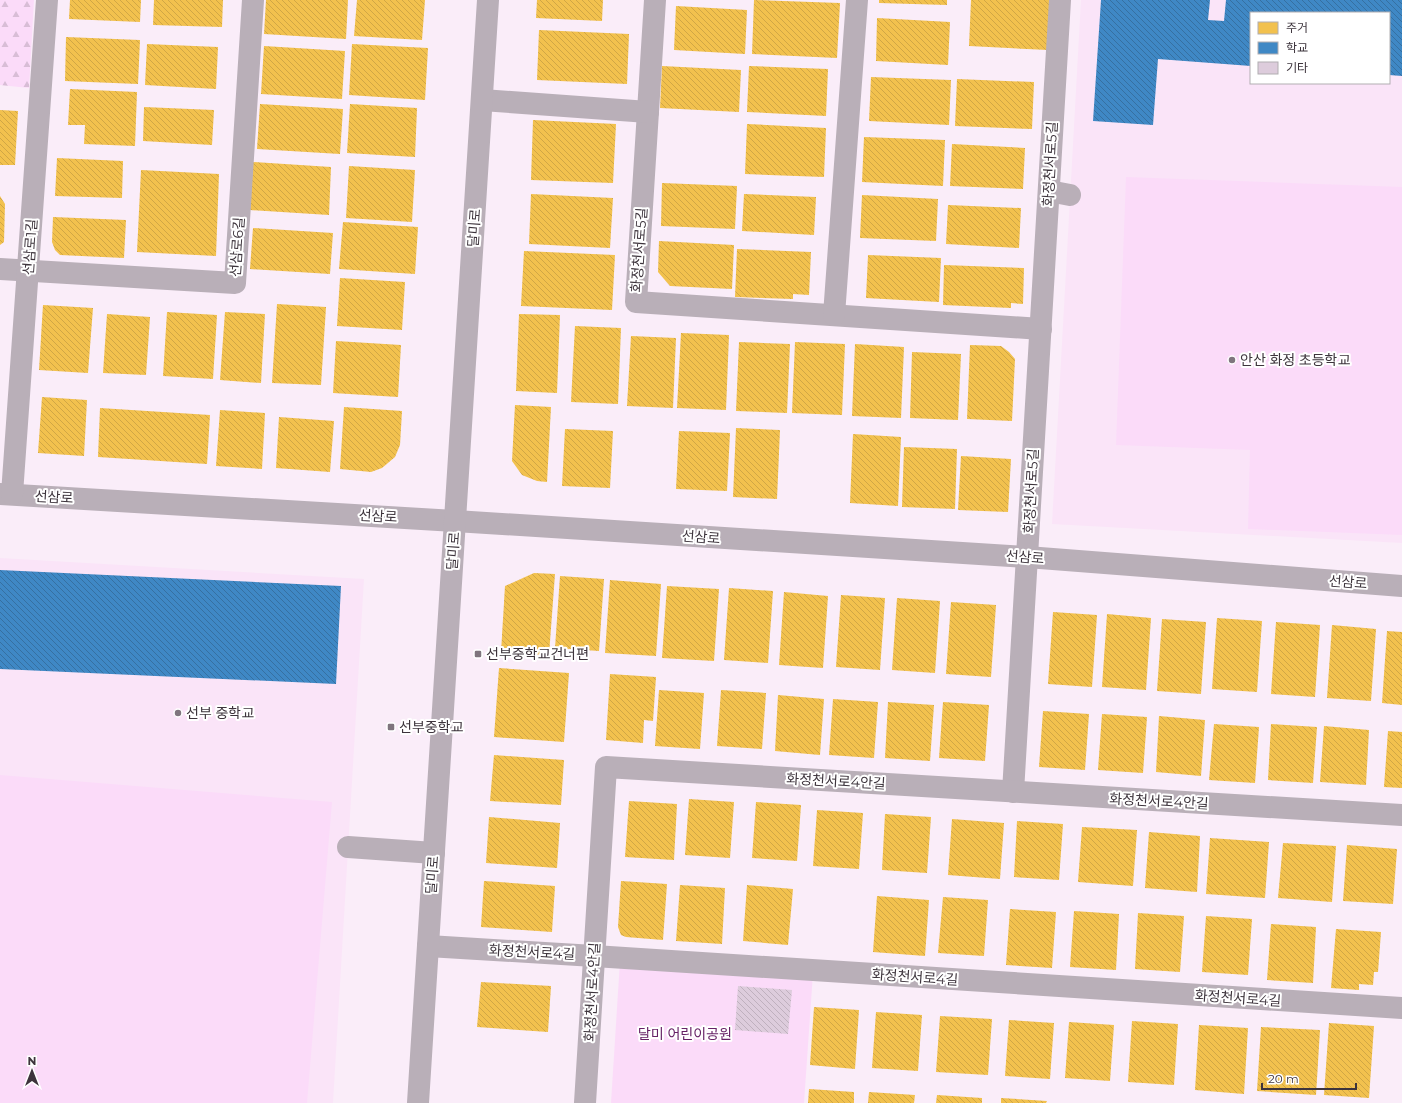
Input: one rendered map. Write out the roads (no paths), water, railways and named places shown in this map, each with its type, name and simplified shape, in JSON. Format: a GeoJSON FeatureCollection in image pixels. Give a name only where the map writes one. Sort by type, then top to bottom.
{"type":"FeatureCollection","features":[{"type":"Feature","properties":{"kind":"street","name":"선삼로1길"},"geometry":{"type":"LineString","coordinates":[[6,494],[28,271],[47,0]]}},
{"type":"Feature","properties":{"kind":"street","name":"선삼로6길"},"geometry":{"type":"LineString","coordinates":[[0,269],[234,283],[252,0]]}},
{"type":"Feature","properties":{"kind":"street","name":"달미로"},"geometry":{"type":"LineString","coordinates":[[418,1103],[488,0]]}},
{"type":"Feature","properties":{"kind":"street","name":"화정천서로5길"},"geometry":{"type":"LineString","coordinates":[[655,0],[636,302],[1041,329]]}},
{"type":"Feature","properties":{"kind":"street"},"geometry":{"type":"LineString","coordinates":[[834,315],[858,0]]}},
{"type":"Feature","properties":{"kind":"street","name":"화정천서로5길"},"geometry":{"type":"LineString","coordinates":[[1013,792],[1060,0]]}},
{"type":"Feature","properties":{"kind":"street"},"geometry":{"type":"LineString","coordinates":[[482,100],[648,112]]}},
{"type":"Feature","properties":{"kind":"street"},"geometry":{"type":"LineString","coordinates":[[1049,191],[1070,195]]}},
{"type":"Feature","properties":{"kind":"street","name":"선삼로"},"geometry":{"type":"LineString","coordinates":[[6,494],[1027,557],[1402,586]]}},
{"type":"Feature","properties":{"kind":"street","name":"화정천서로4안길"},"geometry":{"type":"LineString","coordinates":[[585,1103],[606,767],[1402,815]]}},
{"type":"Feature","properties":{"kind":"street"},"geometry":{"type":"LineString","coordinates":[[348,847],[434,853]]}},
{"type":"Feature","properties":{"kind":"street","name":"화정천서로4길"},"geometry":{"type":"LineString","coordinates":[[428,946],[1402,1008]]}},
{"type":"Feature","properties":{"kind":"place","name":"안산 화정 초등학교"},"geometry":{"type":"Point","coordinates":[1232,360]}},
{"type":"Feature","properties":{"kind":"place","name":"선부중학교건너편"},"geometry":{"type":"Point","coordinates":[478,654]}},
{"type":"Feature","properties":{"kind":"place","name":"선부 중학교"},"geometry":{"type":"Point","coordinates":[178,713]}},
{"type":"Feature","properties":{"kind":"place","name":"선부중학교"},"geometry":{"type":"Point","coordinates":[391,727]}},
{"type":"Feature","properties":{"kind":"park label","name":"달미 어린이공원"},"geometry":{"type":"Point","coordinates":[685,1034]}}]}
